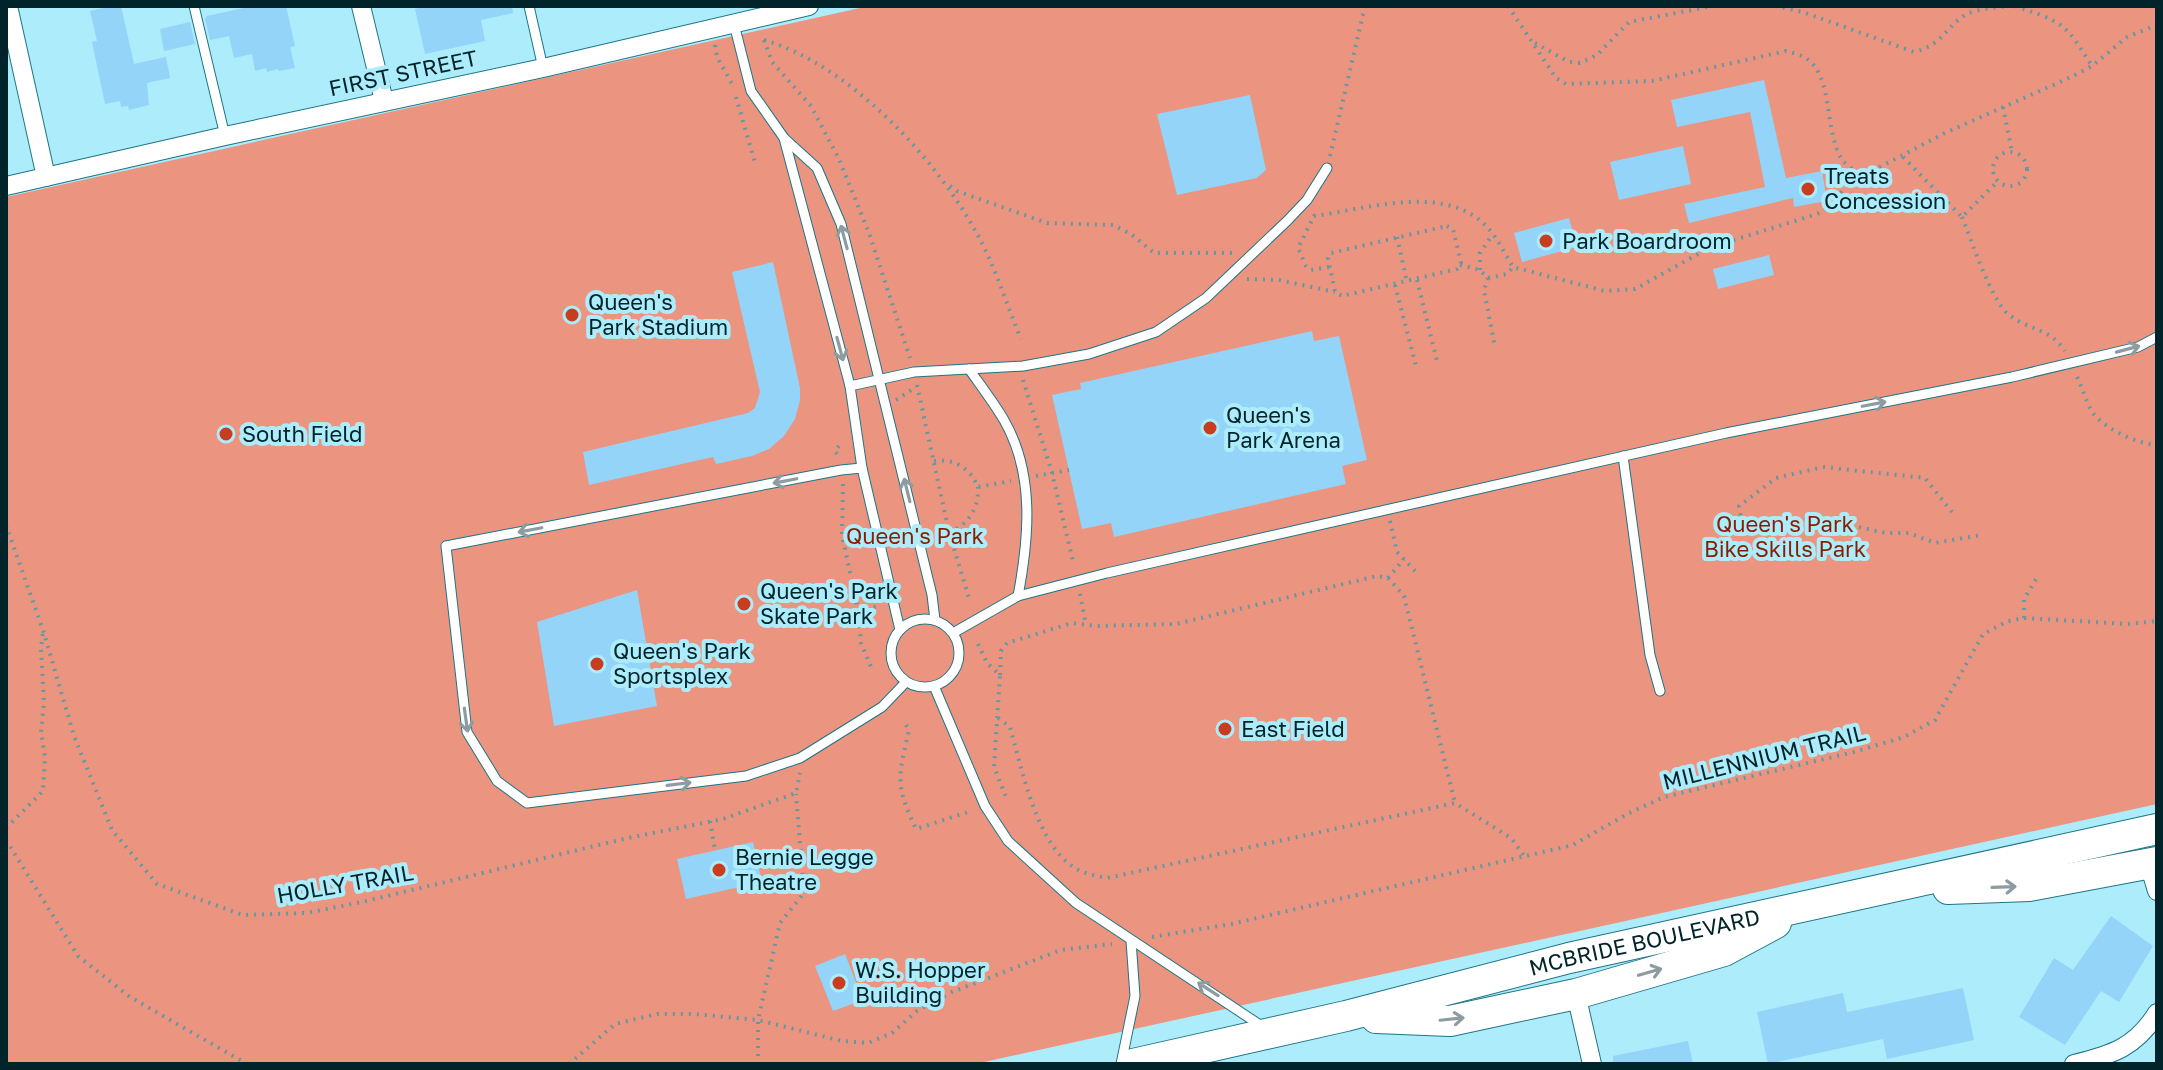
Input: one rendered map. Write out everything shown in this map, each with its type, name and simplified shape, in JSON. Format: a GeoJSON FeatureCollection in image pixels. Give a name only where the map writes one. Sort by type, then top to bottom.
{"type":"FeatureCollection","features":[{"type":"Feature","properties":{"kind":"main road","name":"MCBRIDE BOULEVARD"},"geometry":{"type":"LineString","coordinates":[[1133,1064],[1346,1016],[1569,958],[2157,829]]}},
{"type":"Feature","properties":{"kind":"main road"},"geometry":{"type":"LineString","coordinates":[[1870,892],[2029,886],[2154,872]]}},
{"type":"Feature","properties":{"kind":"main road"},"geometry":{"type":"LineString","coordinates":[[1346,1016],[1450,1021],[1576,994],[1724,951],[1810,905]]}},
{"type":"Feature","properties":{"kind":"street"},"geometry":{"type":"LineString","coordinates":[[8,6],[46,177]]}},
{"type":"Feature","properties":{"kind":"street"},"geometry":{"type":"LineString","coordinates":[[361,6],[384,101]]}},
{"type":"Feature","properties":{"kind":"street","name":"FIRST STREET"},"geometry":{"type":"LineString","coordinates":[[6,186],[543,68],[732,15],[809,6]]}},
{"type":"Feature","properties":{"kind":"street"},"geometry":{"type":"LineString","coordinates":[[1576,994],[1592,1064]]}},
{"type":"Feature","properties":{"kind":"street"},"geometry":{"type":"LineString","coordinates":[[2074,1064],[2100,1058],[2130,1045],[2157,1013]]}},
{"type":"Feature","properties":{"kind":"lane"},"geometry":{"type":"LineString","coordinates":[[194,6],[225,136]]}},
{"type":"Feature","properties":{"kind":"lane"},"geometry":{"type":"LineString","coordinates":[[529,6],[543,68]]}},
{"type":"Feature","properties":{"kind":"lane"},"geometry":{"type":"LineString","coordinates":[[732,15],[751,91],[784,138],[817,168],[841,224],[881,379],[932,595],[935,620]]}},
{"type":"Feature","properties":{"kind":"lane"},"geometry":{"type":"LineString","coordinates":[[784,138],[850,386],[862,468],[900,630]]}},
{"type":"Feature","properties":{"kind":"lane"},"geometry":{"type":"LineString","coordinates":[[850,386],[914,372],[1023,366],[1089,354],[1156,332],[1206,298],[1307,200],[1327,168]]}},
{"type":"Feature","properties":{"kind":"lane"},"geometry":{"type":"LineString","coordinates":[[953,633],[1018,596],[1107,573],[1623,456],[2012,377],[2138,347],[2157,337]]}},
{"type":"Feature","properties":{"kind":"lane"},"geometry":{"type":"LineString","coordinates":[[969,369],[1005,422],[1017,449],[1028,524],[1027,550],[1018,596]]}},
{"type":"Feature","properties":{"kind":"lane"},"geometry":{"type":"LineString","coordinates":[[1623,456],[1650,655],[1660,691]]}},
{"type":"Feature","properties":{"kind":"lane"},"geometry":{"type":"LineString","coordinates":[[862,468],[446,546],[467,732],[497,781],[527,803],[746,776],[800,758],[882,707],[906,682]]}},
{"type":"Feature","properties":{"kind":"lane"},"geometry":{"type":"LineString","coordinates":[[916,620],[935,620],[953,633],[959,651],[956,669],[943,683],[924,688],[906,682],[897,673],[892,663],[893,640],[900,630],[916,620]]}},
{"type":"Feature","properties":{"kind":"lane"},"geometry":{"type":"LineString","coordinates":[[934,686],[985,806],[1008,841],[1076,903],[1273,1033]]}},
{"type":"Feature","properties":{"kind":"lane"},"geometry":{"type":"LineString","coordinates":[[1121,1064],[1134,1007],[1131,941]]}},
{"type":"Feature","properties":{"kind":"path"},"geometry":{"type":"LineString","coordinates":[[1327,168],[1365,6]]}},
{"type":"Feature","properties":{"kind":"path"},"geometry":{"type":"LineString","coordinates":[[1508,6],[1556,78],[1566,84],[1652,81],[1786,51],[1807,58],[1819,73],[1837,149],[1858,174]]}},
{"type":"Feature","properties":{"kind":"path"},"geometry":{"type":"LineString","coordinates":[[1531,41],[1569,62],[1580,63],[1597,55],[1629,22],[1713,6]]}},
{"type":"Feature","properties":{"kind":"path"},"geometry":{"type":"LineString","coordinates":[[1775,6],[1803,12],[1914,52],[1928,48],[1967,14],[2006,6]]}},
{"type":"Feature","properties":{"kind":"path"},"geometry":{"type":"LineString","coordinates":[[2015,6],[2065,26],[2092,66]]}},
{"type":"Feature","properties":{"kind":"path"},"geometry":{"type":"LineString","coordinates":[[1329,267],[1311,270],[1298,248],[1314,216],[1421,201],[1462,208],[1475,216],[1493,234],[1513,267],[1605,291],[1635,289],[1709,248],[1823,212],[1858,174],[1903,157],[1945,133],[2092,66],[2127,37],[2157,25]]}},
{"type":"Feature","properties":{"kind":"path"},"geometry":{"type":"LineString","coordinates":[[713,39],[717,57],[732,83],[756,166]]}},
{"type":"Feature","properties":{"kind":"path"},"geometry":{"type":"LineString","coordinates":[[764,40],[787,47],[857,90],[912,143],[948,185],[978,235],[1021,339]]}},
{"type":"Feature","properties":{"kind":"path"},"geometry":{"type":"LineString","coordinates":[[2003,107],[2012,152]]}},
{"type":"Feature","properties":{"kind":"path"},"geometry":{"type":"LineString","coordinates":[[2012,152],[2021,155],[2026,163],[2026,176],[2011,186],[1998,181],[1994,163],[1999,156],[2012,152]]}},
{"type":"Feature","properties":{"kind":"path"},"geometry":{"type":"LineString","coordinates":[[1903,157],[1962,217],[1994,295],[2006,313],[2056,337],[2067,353]]}},
{"type":"Feature","properties":{"kind":"path"},"geometry":{"type":"LineString","coordinates":[[1962,217],[1998,181]]}},
{"type":"Feature","properties":{"kind":"path"},"geometry":{"type":"LineString","coordinates":[[948,185],[1047,223],[1113,225],[1131,234],[1154,253],[1252,252]]}},
{"type":"Feature","properties":{"kind":"path"},"geometry":{"type":"LineString","coordinates":[[1335,292],[1328,258],[1331,253],[1447,226],[1453,229],[1460,265]]}},
{"type":"Feature","properties":{"kind":"path"},"geometry":{"type":"LineString","coordinates":[[1480,270],[1480,253],[1493,234]]}},
{"type":"Feature","properties":{"kind":"path"},"geometry":{"type":"LineString","coordinates":[[1397,237],[1407,283]]}},
{"type":"Feature","properties":{"kind":"path"},"geometry":{"type":"LineString","coordinates":[[1460,265],[1480,270],[1488,278]]}},
{"type":"Feature","properties":{"kind":"path"},"geometry":{"type":"LineString","coordinates":[[1235,269],[1246,279],[1279,280],[1342,296],[1407,283],[1457,269],[1460,265]]}},
{"type":"Feature","properties":{"kind":"path"},"geometry":{"type":"LineString","coordinates":[[1488,278],[1507,274],[1513,267]]}},
{"type":"Feature","properties":{"kind":"path"},"geometry":{"type":"LineString","coordinates":[[1488,278],[1484,290],[1495,347]]}},
{"type":"Feature","properties":{"kind":"path"},"geometry":{"type":"LineString","coordinates":[[1417,280],[1437,361]]}},
{"type":"Feature","properties":{"kind":"path"},"geometry":{"type":"LineString","coordinates":[[1395,285],[1416,366]]}},
{"type":"Feature","properties":{"kind":"path"},"geometry":{"type":"LineString","coordinates":[[2075,372],[2090,411],[2104,424],[2140,444],[2157,445]]}},
{"type":"Feature","properties":{"kind":"path"},"geometry":{"type":"LineString","coordinates":[[1023,380],[1052,473],[1073,561]]}},
{"type":"Feature","properties":{"kind":"path"},"geometry":{"type":"LineString","coordinates":[[895,400],[917,384],[949,532],[969,598]]}},
{"type":"Feature","properties":{"kind":"path"},"geometry":{"type":"LineString","coordinates":[[934,461],[945,460],[960,466],[972,475],[978,487],[974,511],[962,525],[949,532]]}},
{"type":"Feature","properties":{"kind":"path"},"geometry":{"type":"LineString","coordinates":[[1952,512],[1925,478],[1823,467],[1776,478],[1739,506],[1743,530],[1780,528],[1811,517],[1886,533],[1909,533],[1935,543],[1981,535]]}},
{"type":"Feature","properties":{"kind":"path"},"geometry":{"type":"LineString","coordinates":[[978,487],[1069,470]]}},
{"type":"Feature","properties":{"kind":"path"},"geometry":{"type":"LineString","coordinates":[[843,484],[842,535],[858,610],[861,643],[871,667]]}},
{"type":"Feature","properties":{"kind":"path","name":"HOLLY TRAIL"},"geometry":{"type":"LineString","coordinates":[[6,525],[43,630],[74,736],[112,830],[157,884],[243,915],[306,913],[362,902],[710,821],[796,793]]}},
{"type":"Feature","properties":{"kind":"path"},"geometry":{"type":"LineString","coordinates":[[1391,525],[1397,552],[1418,574]]}},
{"type":"Feature","properties":{"kind":"path"},"geometry":{"type":"LineString","coordinates":[[1388,578],[1404,559]]}},
{"type":"Feature","properties":{"kind":"path"},"geometry":{"type":"LineString","coordinates":[[1003,798],[1006,797],[994,767],[1001,651],[1007,643],[1072,623],[1176,624],[1377,576],[1388,578],[1404,596],[1455,803]]}},
{"type":"Feature","properties":{"kind":"path"},"geometry":{"type":"LineString","coordinates":[[2024,618],[2024,599],[2038,576]]}},
{"type":"Feature","properties":{"kind":"path"},"geometry":{"type":"LineString","coordinates":[[955,590],[966,587]]}},
{"type":"Feature","properties":{"kind":"path"},"geometry":{"type":"LineString","coordinates":[[1080,594],[1086,625]]}},
{"type":"Feature","properties":{"kind":"path"},"geometry":{"type":"LineString","coordinates":[[858,610],[882,605]]}},
{"type":"Feature","properties":{"kind":"path","name":"MILLENNIUM TRAIL"},"geometry":{"type":"LineString","coordinates":[[1148,938],[1231,924],[1573,845],[1664,797],[1854,752],[1904,737],[1935,720],[1983,634],[2008,621],[2024,618],[2128,624],[2157,621]]}},
{"type":"Feature","properties":{"kind":"path"},"geometry":{"type":"LineString","coordinates":[[6,828],[43,791],[43,630]]}},
{"type":"Feature","properties":{"kind":"path"},"geometry":{"type":"LineString","coordinates":[[978,644],[987,663],[1000,675]]}},
{"type":"Feature","properties":{"kind":"path"},"geometry":{"type":"LineString","coordinates":[[998,718],[1010,727],[1029,798],[1050,839],[1065,861],[1085,874],[1107,878],[1455,803],[1511,838],[1525,857]]}},
{"type":"Feature","properties":{"kind":"path"},"geometry":{"type":"LineString","coordinates":[[906,725],[909,730],[900,770],[901,798],[916,829],[971,811]]}},
{"type":"Feature","properties":{"kind":"path"},"geometry":{"type":"LineString","coordinates":[[758,1064],[758,1020],[780,923],[804,893],[796,793],[800,758]]}},
{"type":"Feature","properties":{"kind":"path"},"geometry":{"type":"LineString","coordinates":[[710,821],[715,850]]}},
{"type":"Feature","properties":{"kind":"path"},"geometry":{"type":"LineString","coordinates":[[6,840],[78,956],[130,997],[247,1064]]}},
{"type":"Feature","properties":{"kind":"path"},"geometry":{"type":"LineString","coordinates":[[569,1064],[615,1024],[657,1014],[758,1020],[842,1041],[868,1043],[892,1033],[917,1011],[952,992],[1061,950],[1107,945]]}},
{"type":"Feature","properties":{"kind":"green space","name":"Queen's Park"},"geometry":{"type":"Polygon","coordinates":[[[869,6],[2157,6],[2157,804],[975,1064],[6,1064],[6,197],[869,6]]]}},
{"type":"Feature","properties":{"kind":"building"},"geometry":{"type":"Polygon","coordinates":[[[121,6],[134,64],[166,57],[170,78],[147,83],[149,105],[129,110],[128,106],[121,107],[120,101],[105,104],[92,42],[97,41],[90,11],[121,6]]]}},
{"type":"Feature","properties":{"kind":"building"},"geometry":{"type":"Polygon","coordinates":[[[253,6],[286,6],[295,46],[290,47],[295,68],[255,71],[252,54],[234,58],[229,36],[210,40],[207,16],[253,6]]]}},
{"type":"Feature","properties":{"kind":"building"},"geometry":{"type":"Polygon","coordinates":[[[427,6],[512,6],[513,13],[481,20],[485,41],[425,54],[415,9],[427,6]]]}},
{"type":"Feature","properties":{"kind":"building"},"geometry":{"type":"Polygon","coordinates":[[[190,22],[195,44],[164,51],[160,29],[190,22]]]}},
{"type":"Feature","properties":{"kind":"building"},"geometry":{"type":"Polygon","coordinates":[[[1764,80],[1786,178],[1822,171],[1827,201],[1794,207],[1793,198],[1689,223],[1684,204],[1765,187],[1750,112],[1677,127],[1671,100],[1764,80]]]}},
{"type":"Feature","properties":{"kind":"building"},"geometry":{"type":"Polygon","coordinates":[[[1250,95],[1266,170],[1257,178],[1177,195],[1157,114],[1250,95]]]}},
{"type":"Feature","properties":{"kind":"building"},"geometry":{"type":"Polygon","coordinates":[[[1683,146],[1691,184],[1619,200],[1610,162],[1683,146]]]}},
{"type":"Feature","properties":{"kind":"building","name":"Park Boardroom"},"geometry":{"type":"Polygon","coordinates":[[[1569,218],[1577,247],[1522,262],[1514,233],[1569,218]]]}},
{"type":"Feature","properties":{"kind":"building"},"geometry":{"type":"Polygon","coordinates":[[[1769,255],[1774,275],[1718,289],[1713,269],[1769,255]]]}},
{"type":"Feature","properties":{"kind":"building"},"geometry":{"type":"Polygon","coordinates":[[[773,262],[800,388],[795,419],[784,436],[769,449],[752,456],[716,464],[713,457],[589,485],[583,452],[748,413],[755,408],[760,392],[732,272],[773,262]]]}},
{"type":"Feature","properties":{"kind":"building","name":"Queen's Park Arena"},"geometry":{"type":"Polygon","coordinates":[[[1312,331],[1314,341],[1339,336],[1367,460],[1342,466],[1346,484],[1114,537],[1111,523],[1082,529],[1052,395],[1081,389],[1080,383],[1312,331]]]}},
{"type":"Feature","properties":{"kind":"building","name":"Queen's Park Sportsplex"},"geometry":{"type":"Polygon","coordinates":[[[637,590],[657,706],[554,726],[537,622],[637,590]]]}},
{"type":"Feature","properties":{"kind":"building","name":"Bernie Legge Theatre"},"geometry":{"type":"Polygon","coordinates":[[[753,842],[762,882],[686,899],[677,859],[753,842]]]}},
{"type":"Feature","properties":{"kind":"building"},"geometry":{"type":"Polygon","coordinates":[[[2111,916],[2153,946],[2119,1002],[2101,991],[2065,1045],[2019,1017],[2054,958],[2073,970],[2111,916]]]}},
{"type":"Feature","properties":{"kind":"building","name":"W.S. Hopper Building"},"geometry":{"type":"Polygon","coordinates":[[[845,954],[863,1000],[833,1011],[815,966],[845,954]]]}},
{"type":"Feature","properties":{"kind":"building"},"geometry":{"type":"Polygon","coordinates":[[[1963,988],[1974,1040],[1887,1059],[1883,1039],[1768,1064],[1757,1012],[1843,993],[1847,1012],[1963,988]]]}},
{"type":"Feature","properties":{"kind":"building"},"geometry":{"type":"Polygon","coordinates":[[[1688,1041],[1693,1064],[1613,1064],[1613,1056],[1688,1041]]]}},
{"type":"Feature","properties":{"kind":"place","name":"Treats Concession"},"geometry":{"type":"Point","coordinates":[1808,189]}},
{"type":"Feature","properties":{"kind":"place","name":"Park Boardroom"},"geometry":{"type":"Point","coordinates":[1546,241]}},
{"type":"Feature","properties":{"kind":"place","name":"Queen's Park Stadium"},"geometry":{"type":"Point","coordinates":[572,315]}},
{"type":"Feature","properties":{"kind":"place","name":"Queen's Park Arena"},"geometry":{"type":"Point","coordinates":[1210,428]}},
{"type":"Feature","properties":{"kind":"place","name":"South Field"},"geometry":{"type":"Point","coordinates":[226,434]}},
{"type":"Feature","properties":{"kind":"place","name":"Queen's Park Skate Park"},"geometry":{"type":"Point","coordinates":[744,604]}},
{"type":"Feature","properties":{"kind":"place","name":"Queen's Park Sportsplex"},"geometry":{"type":"Point","coordinates":[597,664]}},
{"type":"Feature","properties":{"kind":"place","name":"East Field"},"geometry":{"type":"Point","coordinates":[1225,729]}},
{"type":"Feature","properties":{"kind":"place","name":"Bernie Legge Theatre"},"geometry":{"type":"Point","coordinates":[719,870]}},
{"type":"Feature","properties":{"kind":"place","name":"W.S. Hopper Building"},"geometry":{"type":"Point","coordinates":[839,983]}},
{"type":"Feature","properties":{"kind":"park label","name":"Queen's Park Bike Skills Park"},"geometry":{"type":"Point","coordinates":[1785,536]}}]}
